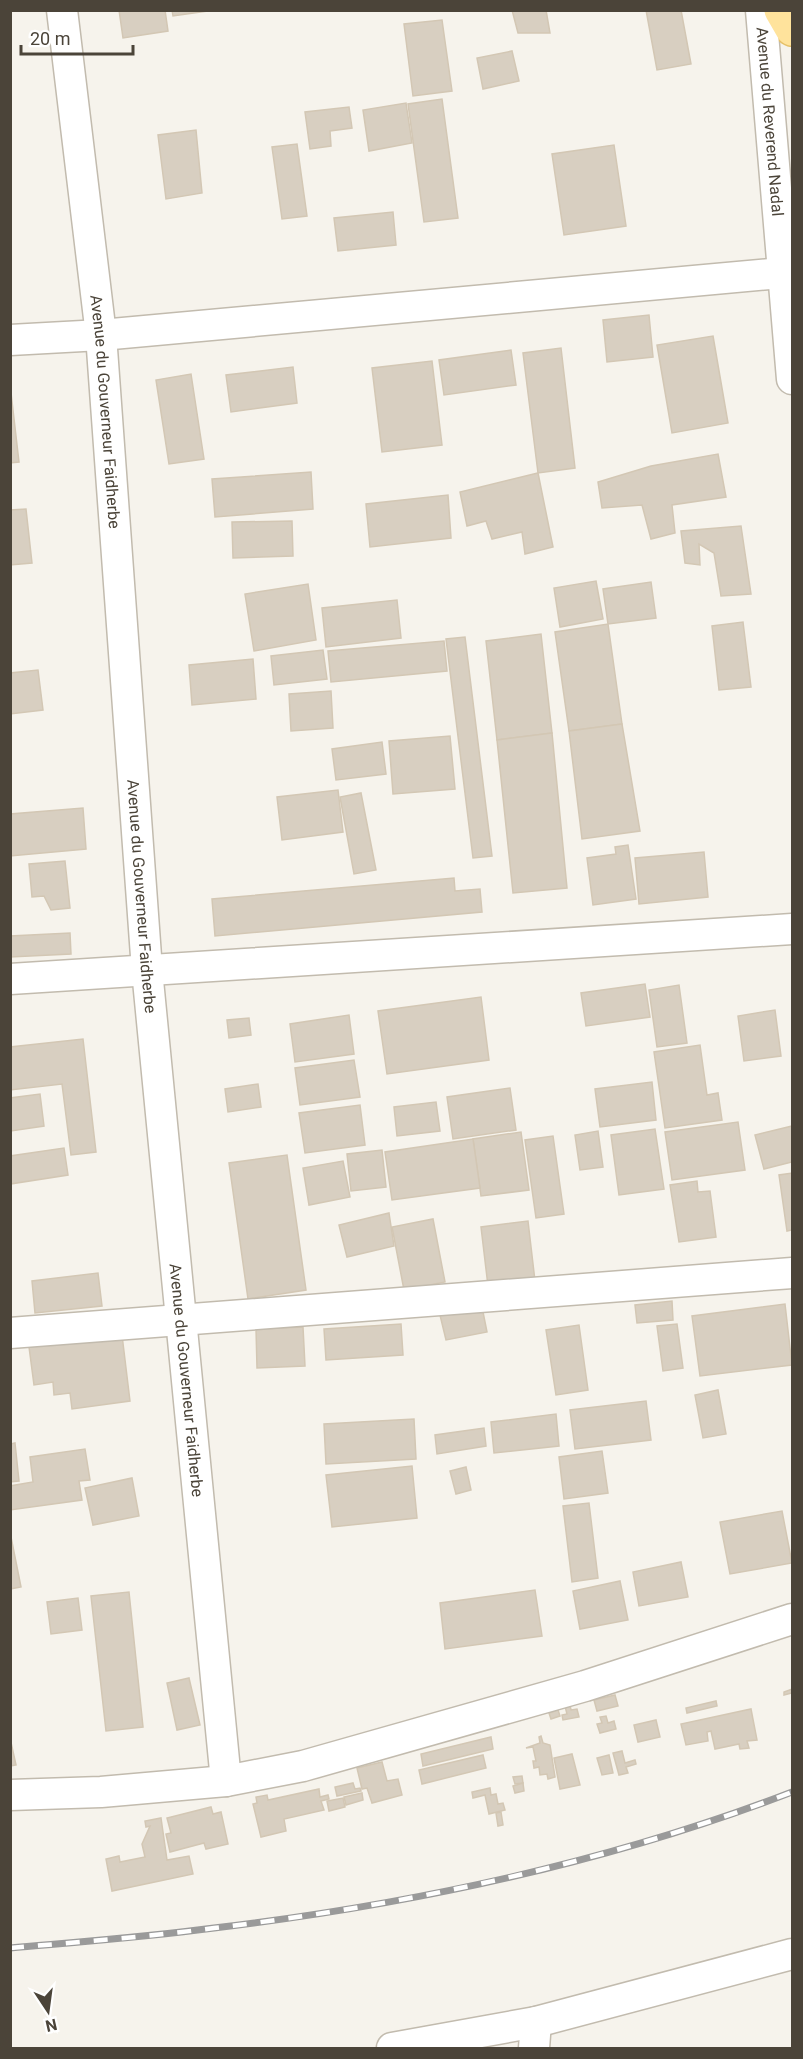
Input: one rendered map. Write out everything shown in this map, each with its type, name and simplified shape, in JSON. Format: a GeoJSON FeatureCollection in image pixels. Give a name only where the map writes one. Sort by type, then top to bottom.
{"type":"FeatureCollection","features":[{"type":"Feature","properties":{"kind":"main road"},"geometry":{"type":"LineString","coordinates":[[781,10],[792,29]]}},
{"type":"Feature","properties":{"kind":"street","name":"Avenue du Gouverneur Faidherbe"},"geometry":{"type":"LineString","coordinates":[[62,10],[101,335],[147,970],[226,1781]]}},
{"type":"Feature","properties":{"kind":"street","name":"Avenue du Reverend Nadal"},"geometry":{"type":"LineString","coordinates":[[761,10],[787,272],[792,379]]}},
{"type":"Feature","properties":{"kind":"street"},"geometry":{"type":"LineString","coordinates":[[10,340],[101,335],[787,272]]}},
{"type":"Feature","properties":{"kind":"street"},"geometry":{"type":"LineString","coordinates":[[10,979],[792,929]]}},
{"type":"Feature","properties":{"kind":"street"},"geometry":{"type":"LineString","coordinates":[[10,1333],[792,1274]]}},
{"type":"Feature","properties":{"kind":"street"},"geometry":{"type":"LineString","coordinates":[[10,1795],[102,1792],[226,1781],[303,1766],[585,1686],[792,1619]]}},
{"type":"Feature","properties":{"kind":"street"},"geometry":{"type":"LineString","coordinates":[[392,2049],[535,2035],[792,1954]]}},
{"type":"Feature","properties":{"kind":"building"},"geometry":{"type":"Polygon","coordinates":[[[119,10],[165,10],[168,31],[123,38],[119,10]]]}},
{"type":"Feature","properties":{"kind":"building"},"geometry":{"type":"Polygon","coordinates":[[[172,10],[215,10],[173,16],[172,10]]]}},
{"type":"Feature","properties":{"kind":"building"},"geometry":{"type":"Polygon","coordinates":[[[512,10],[546,10],[550,33],[518,33],[512,10]]]}},
{"type":"Feature","properties":{"kind":"building"},"geometry":{"type":"Polygon","coordinates":[[[646,10],[681,10],[691,64],[657,70],[646,10]]]}},
{"type":"Feature","properties":{"kind":"building"},"geometry":{"type":"Polygon","coordinates":[[[442,20],[452,91],[413,96],[404,24],[442,20]]]}},
{"type":"Feature","properties":{"kind":"building"},"geometry":{"type":"Polygon","coordinates":[[[512,51],[519,81],[483,89],[477,58],[512,51]]]}},
{"type":"Feature","properties":{"kind":"building"},"geometry":{"type":"Polygon","coordinates":[[[442,99],[458,218],[424,222],[408,104],[442,99]]]}},
{"type":"Feature","properties":{"kind":"building"},"geometry":{"type":"Polygon","coordinates":[[[406,103],[412,143],[369,151],[363,110],[406,103]]]}},
{"type":"Feature","properties":{"kind":"building"},"geometry":{"type":"Polygon","coordinates":[[[349,107],[352,128],[330,131],[331,146],[310,149],[305,112],[349,107]]]}},
{"type":"Feature","properties":{"kind":"building"},"geometry":{"type":"Polygon","coordinates":[[[196,130],[202,193],[166,199],[158,135],[196,130]]]}},
{"type":"Feature","properties":{"kind":"building"},"geometry":{"type":"Polygon","coordinates":[[[297,144],[307,216],[282,219],[272,147],[297,144]]]}},
{"type":"Feature","properties":{"kind":"building"},"geometry":{"type":"Polygon","coordinates":[[[614,145],[626,226],[564,235],[552,154],[614,145]]]}},
{"type":"Feature","properties":{"kind":"building"},"geometry":{"type":"Polygon","coordinates":[[[393,212],[396,245],[338,251],[334,218],[393,212]]]}},
{"type":"Feature","properties":{"kind":"building"},"geometry":{"type":"Polygon","coordinates":[[[649,315],[653,357],[607,362],[603,320],[649,315]]]}},
{"type":"Feature","properties":{"kind":"building"},"geometry":{"type":"Polygon","coordinates":[[[713,336],[728,423],[672,433],[657,345],[713,336]]]}},
{"type":"Feature","properties":{"kind":"building"},"geometry":{"type":"Polygon","coordinates":[[[561,348],[575,468],[538,473],[523,353],[561,348]]]}},
{"type":"Feature","properties":{"kind":"building"},"geometry":{"type":"Polygon","coordinates":[[[511,350],[516,385],[444,395],[439,360],[511,350]]]}},
{"type":"Feature","properties":{"kind":"building"},"geometry":{"type":"Polygon","coordinates":[[[432,361],[442,445],[382,452],[372,368],[432,361]]]}},
{"type":"Feature","properties":{"kind":"building"},"geometry":{"type":"Polygon","coordinates":[[[293,367],[297,403],[231,412],[226,375],[293,367]]]}},
{"type":"Feature","properties":{"kind":"building"},"geometry":{"type":"Polygon","coordinates":[[[191,374],[204,459],[169,464],[156,380],[191,374]]]}},
{"type":"Feature","properties":{"kind":"building"},"geometry":{"type":"Polygon","coordinates":[[[10,384],[19,462],[10,463],[10,384]]]}},
{"type":"Feature","properties":{"kind":"building"},"geometry":{"type":"Polygon","coordinates":[[[718,454],[726,497],[672,505],[675,533],[651,539],[642,505],[602,508],[598,482],[651,466],[718,454]]]}},
{"type":"Feature","properties":{"kind":"building"},"geometry":{"type":"Polygon","coordinates":[[[311,472],[313,509],[215,517],[212,479],[311,472]]]}},
{"type":"Feature","properties":{"kind":"building"},"geometry":{"type":"Polygon","coordinates":[[[538,473],[553,547],[525,554],[522,532],[492,539],[486,521],[467,526],[460,492],[538,473]]]}},
{"type":"Feature","properties":{"kind":"building"},"geometry":{"type":"Polygon","coordinates":[[[448,495],[451,538],[370,547],[366,504],[448,495]]]}},
{"type":"Feature","properties":{"kind":"building"},"geometry":{"type":"Polygon","coordinates":[[[26,509],[32,563],[10,565],[10,510],[26,509]]]}},
{"type":"Feature","properties":{"kind":"building"},"geometry":{"type":"Polygon","coordinates":[[[292,521],[293,556],[233,558],[232,522],[292,521]]]}},
{"type":"Feature","properties":{"kind":"building"},"geometry":{"type":"Polygon","coordinates":[[[741,526],[751,594],[721,596],[714,553],[699,544],[700,565],[685,563],[681,531],[741,526]]]}},
{"type":"Feature","properties":{"kind":"building"},"geometry":{"type":"Polygon","coordinates":[[[596,581],[603,619],[560,627],[554,588],[596,581]]]}},
{"type":"Feature","properties":{"kind":"building"},"geometry":{"type":"Polygon","coordinates":[[[651,582],[656,618],[608,624],[603,589],[651,582]]]}},
{"type":"Feature","properties":{"kind":"building"},"geometry":{"type":"Polygon","coordinates":[[[308,584],[316,640],[254,651],[245,594],[308,584]]]}},
{"type":"Feature","properties":{"kind":"building"},"geometry":{"type":"Polygon","coordinates":[[[397,600],[401,638],[326,647],[322,608],[397,600]]]}},
{"type":"Feature","properties":{"kind":"building"},"geometry":{"type":"Polygon","coordinates":[[[743,622],[751,687],[719,690],[712,626],[743,622]]]}},
{"type":"Feature","properties":{"kind":"building"},"geometry":{"type":"Polygon","coordinates":[[[608,624],[622,724],[569,731],[555,632],[608,624]]]}},
{"type":"Feature","properties":{"kind":"building"},"geometry":{"type":"Polygon","coordinates":[[[541,634],[552,733],[497,740],[486,641],[541,634]]]}},
{"type":"Feature","properties":{"kind":"building"},"geometry":{"type":"Polygon","coordinates":[[[465,637],[492,856],[473,858],[446,639],[465,637]]]}},
{"type":"Feature","properties":{"kind":"building"},"geometry":{"type":"Polygon","coordinates":[[[444,641],[447,671],[331,682],[328,651],[444,641]]]}},
{"type":"Feature","properties":{"kind":"building"},"geometry":{"type":"Polygon","coordinates":[[[323,650],[327,679],[274,685],[271,656],[323,650]]]}},
{"type":"Feature","properties":{"kind":"building"},"geometry":{"type":"Polygon","coordinates":[[[253,659],[256,699],[192,705],[189,665],[253,659]]]}},
{"type":"Feature","properties":{"kind":"building"},"geometry":{"type":"Polygon","coordinates":[[[38,670],[43,710],[10,714],[10,673],[38,670]]]}},
{"type":"Feature","properties":{"kind":"building"},"geometry":{"type":"Polygon","coordinates":[[[331,691],[333,728],[291,731],[289,694],[331,691]]]}},
{"type":"Feature","properties":{"kind":"building"},"geometry":{"type":"Polygon","coordinates":[[[622,724],[640,831],[582,839],[569,731],[622,724]]]}},
{"type":"Feature","properties":{"kind":"building"},"geometry":{"type":"Polygon","coordinates":[[[552,733],[567,888],[513,893],[497,740],[552,733]]]}},
{"type":"Feature","properties":{"kind":"building"},"geometry":{"type":"Polygon","coordinates":[[[450,736],[455,789],[393,794],[389,741],[450,736]]]}},
{"type":"Feature","properties":{"kind":"building"},"geometry":{"type":"Polygon","coordinates":[[[382,742],[386,774],[336,780],[332,749],[382,742]]]}},
{"type":"Feature","properties":{"kind":"building"},"geometry":{"type":"Polygon","coordinates":[[[338,790],[343,832],[282,840],[277,797],[338,790]]]}},
{"type":"Feature","properties":{"kind":"building"},"geometry":{"type":"Polygon","coordinates":[[[361,793],[376,870],[354,874],[340,797],[361,793]]]}},
{"type":"Feature","properties":{"kind":"building"},"geometry":{"type":"Polygon","coordinates":[[[83,808],[86,849],[10,856],[10,814],[83,808]]]}},
{"type":"Feature","properties":{"kind":"building"},"geometry":{"type":"Polygon","coordinates":[[[628,845],[636,899],[593,905],[587,858],[616,854],[615,847],[628,845]]]}},
{"type":"Feature","properties":{"kind":"building"},"geometry":{"type":"Polygon","coordinates":[[[704,852],[708,897],[639,904],[635,858],[704,852]]]}},
{"type":"Feature","properties":{"kind":"building"},"geometry":{"type":"Polygon","coordinates":[[[65,861],[70,908],[51,910],[44,896],[32,897],[29,864],[65,861]]]}},
{"type":"Feature","properties":{"kind":"building"},"geometry":{"type":"Polygon","coordinates":[[[454,878],[455,891],[480,889],[482,912],[215,936],[212,899],[454,878]]]}},
{"type":"Feature","properties":{"kind":"building"},"geometry":{"type":"Polygon","coordinates":[[[70,933],[71,954],[10,957],[10,936],[70,933]]]}},
{"type":"Feature","properties":{"kind":"building"},"geometry":{"type":"Polygon","coordinates":[[[645,984],[650,1017],[586,1026],[581,993],[645,984]]]}},
{"type":"Feature","properties":{"kind":"building"},"geometry":{"type":"Polygon","coordinates":[[[679,985],[687,1043],[657,1047],[649,990],[679,985]]]}},
{"type":"Feature","properties":{"kind":"building"},"geometry":{"type":"Polygon","coordinates":[[[481,997],[489,1060],[387,1074],[378,1011],[481,997]]]}},
{"type":"Feature","properties":{"kind":"building"},"geometry":{"type":"Polygon","coordinates":[[[775,1010],[781,1056],[744,1061],[738,1016],[775,1010]]]}},
{"type":"Feature","properties":{"kind":"building"},"geometry":{"type":"Polygon","coordinates":[[[349,1015],[354,1054],[295,1062],[290,1024],[349,1015]]]}},
{"type":"Feature","properties":{"kind":"building"},"geometry":{"type":"Polygon","coordinates":[[[249,1018],[251,1035],[229,1038],[227,1020],[249,1018]]]}},
{"type":"Feature","properties":{"kind":"building"},"geometry":{"type":"Polygon","coordinates":[[[83,1039],[96,1152],[71,1155],[62,1084],[10,1090],[10,1047],[83,1039]]]}},
{"type":"Feature","properties":{"kind":"building"},"geometry":{"type":"Polygon","coordinates":[[[700,1045],[707,1095],[718,1093],[722,1120],[665,1128],[654,1052],[700,1045]]]}},
{"type":"Feature","properties":{"kind":"building"},"geometry":{"type":"Polygon","coordinates":[[[354,1060],[360,1097],[300,1105],[295,1068],[354,1060]]]}},
{"type":"Feature","properties":{"kind":"building"},"geometry":{"type":"Polygon","coordinates":[[[652,1082],[656,1120],[600,1127],[595,1089],[652,1082]]]}},
{"type":"Feature","properties":{"kind":"building"},"geometry":{"type":"Polygon","coordinates":[[[258,1084],[261,1107],[228,1112],[225,1089],[258,1084]]]}},
{"type":"Feature","properties":{"kind":"building"},"geometry":{"type":"Polygon","coordinates":[[[510,1088],[516,1130],[453,1139],[447,1097],[510,1088]]]}},
{"type":"Feature","properties":{"kind":"building"},"geometry":{"type":"Polygon","coordinates":[[[40,1094],[44,1126],[11,1131],[10,1098],[40,1094]]]}},
{"type":"Feature","properties":{"kind":"building"},"geometry":{"type":"Polygon","coordinates":[[[436,1102],[440,1131],[397,1136],[394,1107],[436,1102]]]}},
{"type":"Feature","properties":{"kind":"building"},"geometry":{"type":"Polygon","coordinates":[[[360,1105],[365,1145],[305,1153],[299,1113],[360,1105]]]}},
{"type":"Feature","properties":{"kind":"building"},"geometry":{"type":"Polygon","coordinates":[[[738,1122],[745,1170],[672,1180],[665,1132],[738,1122]]]}},
{"type":"Feature","properties":{"kind":"building"},"geometry":{"type":"Polygon","coordinates":[[[792,1126],[792,1162],[764,1169],[755,1135],[792,1126]]]}},
{"type":"Feature","properties":{"kind":"building"},"geometry":{"type":"Polygon","coordinates":[[[655,1129],[664,1189],[619,1195],[611,1135],[655,1129]]]}},
{"type":"Feature","properties":{"kind":"building"},"geometry":{"type":"Polygon","coordinates":[[[598,1131],[603,1167],[580,1170],[575,1135],[598,1131]]]}},
{"type":"Feature","properties":{"kind":"building"},"geometry":{"type":"Polygon","coordinates":[[[521,1132],[529,1190],[481,1196],[473,1139],[521,1132]]]}},
{"type":"Feature","properties":{"kind":"building"},"geometry":{"type":"Polygon","coordinates":[[[553,1136],[564,1214],[536,1218],[525,1140],[553,1136]]]}},
{"type":"Feature","properties":{"kind":"building"},"geometry":{"type":"Polygon","coordinates":[[[473,1139],[480,1188],[392,1200],[385,1152],[473,1139]]]}},
{"type":"Feature","properties":{"kind":"building"},"geometry":{"type":"Polygon","coordinates":[[[64,1148],[68,1175],[10,1184],[10,1156],[64,1148]]]}},
{"type":"Feature","properties":{"kind":"building"},"geometry":{"type":"Polygon","coordinates":[[[382,1150],[386,1187],[351,1191],[347,1154],[382,1150]]]}},
{"type":"Feature","properties":{"kind":"building"},"geometry":{"type":"Polygon","coordinates":[[[287,1155],[306,1290],[248,1299],[229,1163],[287,1155]]]}},
{"type":"Feature","properties":{"kind":"building"},"geometry":{"type":"Polygon","coordinates":[[[343,1161],[350,1197],[309,1205],[303,1168],[343,1161]]]}},
{"type":"Feature","properties":{"kind":"building"},"geometry":{"type":"Polygon","coordinates":[[[792,1173],[792,1230],[787,1231],[779,1175],[792,1173]]]}},
{"type":"Feature","properties":{"kind":"building"},"geometry":{"type":"Polygon","coordinates":[[[697,1181],[698,1192],[710,1191],[716,1237],[679,1242],[670,1185],[697,1181]]]}},
{"type":"Feature","properties":{"kind":"building"},"geometry":{"type":"Polygon","coordinates":[[[389,1213],[394,1246],[347,1257],[339,1225],[389,1213]]]}},
{"type":"Feature","properties":{"kind":"building"},"geometry":{"type":"Polygon","coordinates":[[[433,1219],[445,1282],[404,1290],[392,1227],[433,1219]]]}},
{"type":"Feature","properties":{"kind":"building"},"geometry":{"type":"Polygon","coordinates":[[[528,1221],[535,1281],[488,1286],[481,1227],[528,1221]]]}},
{"type":"Feature","properties":{"kind":"building"},"geometry":{"type":"Polygon","coordinates":[[[98,1273],[102,1306],[35,1313],[32,1281],[98,1273]]]}},
{"type":"Feature","properties":{"kind":"building"},"geometry":{"type":"Polygon","coordinates":[[[672,1301],[673,1320],[637,1323],[635,1305],[672,1301]]]}},
{"type":"Feature","properties":{"kind":"building"},"geometry":{"type":"Polygon","coordinates":[[[785,1304],[792,1365],[700,1376],[692,1316],[785,1304]]]}},
{"type":"Feature","properties":{"kind":"building"},"geometry":{"type":"Polygon","coordinates":[[[482,1307],[487,1332],[446,1340],[440,1315],[482,1307]]]}},
{"type":"Feature","properties":{"kind":"building"},"geometry":{"type":"Polygon","coordinates":[[[401,1324],[403,1355],[326,1360],[324,1329],[401,1324]]]}},
{"type":"Feature","properties":{"kind":"building"},"geometry":{"type":"Polygon","coordinates":[[[677,1324],[683,1368],[663,1371],[657,1326],[677,1324]]]}},
{"type":"Feature","properties":{"kind":"building"},"geometry":{"type":"Polygon","coordinates":[[[579,1325],[588,1390],[556,1395],[546,1330],[579,1325]]]}},
{"type":"Feature","properties":{"kind":"building"},"geometry":{"type":"Polygon","coordinates":[[[303,1327],[305,1366],[257,1368],[256,1329],[303,1327]]]}},
{"type":"Feature","properties":{"kind":"building"},"geometry":{"type":"Polygon","coordinates":[[[122,1335],[130,1401],[72,1409],[70,1393],[54,1395],[53,1382],[34,1385],[29,1347],[122,1335]]]}},
{"type":"Feature","properties":{"kind":"building"},"geometry":{"type":"Polygon","coordinates":[[[718,1390],[726,1434],[703,1438],[695,1395],[718,1390]]]}},
{"type":"Feature","properties":{"kind":"building"},"geometry":{"type":"Polygon","coordinates":[[[646,1401],[651,1440],[575,1449],[570,1410],[646,1401]]]}},
{"type":"Feature","properties":{"kind":"building"},"geometry":{"type":"Polygon","coordinates":[[[556,1414],[559,1446],[494,1453],[491,1422],[556,1414]]]}},
{"type":"Feature","properties":{"kind":"building"},"geometry":{"type":"Polygon","coordinates":[[[414,1419],[416,1459],[326,1464],[324,1424],[414,1419]]]}},
{"type":"Feature","properties":{"kind":"building"},"geometry":{"type":"Polygon","coordinates":[[[484,1428],[486,1446],[437,1454],[435,1435],[484,1428]]]}},
{"type":"Feature","properties":{"kind":"building"},"geometry":{"type":"Polygon","coordinates":[[[15,1443],[19,1481],[10,1482],[10,1444],[15,1443]]]}},
{"type":"Feature","properties":{"kind":"building"},"geometry":{"type":"Polygon","coordinates":[[[85,1449],[90,1480],[79,1481],[82,1500],[10,1510],[10,1486],[33,1482],[30,1457],[85,1449]]]}},
{"type":"Feature","properties":{"kind":"building"},"geometry":{"type":"Polygon","coordinates":[[[602,1451],[608,1493],[564,1499],[559,1457],[602,1451]]]}},
{"type":"Feature","properties":{"kind":"building"},"geometry":{"type":"Polygon","coordinates":[[[412,1466],[417,1518],[332,1527],[326,1475],[412,1466]]]}},
{"type":"Feature","properties":{"kind":"building"},"geometry":{"type":"Polygon","coordinates":[[[466,1467],[471,1490],[456,1494],[450,1471],[466,1467]]]}},
{"type":"Feature","properties":{"kind":"building"},"geometry":{"type":"Polygon","coordinates":[[[132,1478],[139,1516],[93,1525],[85,1488],[132,1478]]]}},
{"type":"Feature","properties":{"kind":"building"},"geometry":{"type":"Polygon","coordinates":[[[589,1503],[598,1578],[572,1582],[563,1506],[589,1503]]]}},
{"type":"Feature","properties":{"kind":"building"},"geometry":{"type":"Polygon","coordinates":[[[782,1511],[792,1563],[730,1574],[720,1522],[782,1511]]]}},
{"type":"Feature","properties":{"kind":"building"},"geometry":{"type":"Polygon","coordinates":[[[10,1532],[21,1587],[10,1589],[10,1532]]]}},
{"type":"Feature","properties":{"kind":"building"},"geometry":{"type":"Polygon","coordinates":[[[681,1562],[688,1597],[639,1606],[633,1572],[681,1562]]]}},
{"type":"Feature","properties":{"kind":"building"},"geometry":{"type":"Polygon","coordinates":[[[620,1581],[628,1620],[580,1629],[573,1591],[620,1581]]]}},
{"type":"Feature","properties":{"kind":"building"},"geometry":{"type":"Polygon","coordinates":[[[535,1590],[542,1636],[445,1649],[440,1603],[535,1590]]]}},
{"type":"Feature","properties":{"kind":"building"},"geometry":{"type":"Polygon","coordinates":[[[129,1592],[143,1727],[106,1731],[91,1596],[129,1592]]]}},
{"type":"Feature","properties":{"kind":"building"},"geometry":{"type":"Polygon","coordinates":[[[78,1598],[82,1630],[51,1634],[47,1602],[78,1598]]]}},
{"type":"Feature","properties":{"kind":"building"},"geometry":{"type":"Polygon","coordinates":[[[189,1678],[200,1725],[177,1730],[167,1683],[189,1678]]]}},
{"type":"Feature","properties":{"kind":"building"},"geometry":{"type":"Polygon","coordinates":[[[792,1689],[792,1693],[784,1695],[784,1692],[792,1689]]]}},
{"type":"Feature","properties":{"kind":"building"},"geometry":{"type":"Polygon","coordinates":[[[615,1695],[618,1706],[597,1711],[594,1700],[615,1695]]]}},
{"type":"Feature","properties":{"kind":"building"},"geometry":{"type":"Polygon","coordinates":[[[716,1701],[717,1706],[687,1713],[686,1708],[716,1701]]]}},
{"type":"Feature","properties":{"kind":"building"},"geometry":{"type":"Polygon","coordinates":[[[570,1705],[571,1710],[577,1709],[579,1717],[563,1720],[562,1715],[567,1714],[565,1706],[570,1705]]]}},
{"type":"Feature","properties":{"kind":"building"},"geometry":{"type":"Polygon","coordinates":[[[751,1709],[757,1740],[747,1741],[749,1748],[740,1749],[739,1744],[715,1749],[711,1731],[707,1732],[708,1741],[686,1745],[681,1724],[751,1709]]]}},
{"type":"Feature","properties":{"kind":"building"},"geometry":{"type":"Polygon","coordinates":[[[558,1710],[560,1716],[551,1719],[549,1713],[558,1710]]]}},
{"type":"Feature","properties":{"kind":"building"},"geometry":{"type":"Polygon","coordinates":[[[606,1716],[608,1723],[614,1721],[616,1729],[600,1733],[597,1724],[602,1723],[600,1717],[606,1716]]]}},
{"type":"Feature","properties":{"kind":"building"},"geometry":{"type":"Polygon","coordinates":[[[656,1720],[660,1737],[638,1742],[634,1725],[656,1720]]]}},
{"type":"Feature","properties":{"kind":"building"},"geometry":{"type":"Polygon","coordinates":[[[541,1736],[543,1743],[550,1745],[555,1777],[548,1779],[547,1774],[540,1775],[539,1767],[534,1768],[533,1761],[536,1761],[533,1747],[526,1748],[540,1743],[539,1737],[541,1736]]]}},
{"type":"Feature","properties":{"kind":"building"},"geometry":{"type":"Polygon","coordinates":[[[491,1737],[493,1749],[423,1766],[421,1754],[491,1737]]]}},
{"type":"Feature","properties":{"kind":"building"},"geometry":{"type":"Polygon","coordinates":[[[10,1738],[16,1765],[10,1766],[10,1738]]]}},
{"type":"Feature","properties":{"kind":"building"},"geometry":{"type":"Polygon","coordinates":[[[622,1751],[625,1763],[635,1760],[636,1764],[626,1767],[628,1773],[619,1775],[613,1753],[622,1751]]]}},
{"type":"Feature","properties":{"kind":"building"},"geometry":{"type":"Polygon","coordinates":[[[572,1754],[580,1785],[560,1789],[554,1758],[572,1754]]]}},
{"type":"Feature","properties":{"kind":"building"},"geometry":{"type":"Polygon","coordinates":[[[483,1755],[486,1768],[422,1784],[419,1770],[483,1755]]]}},
{"type":"Feature","properties":{"kind":"building"},"geometry":{"type":"Polygon","coordinates":[[[609,1755],[613,1773],[602,1775],[597,1758],[609,1755]]]}},
{"type":"Feature","properties":{"kind":"building"},"geometry":{"type":"Polygon","coordinates":[[[382,1762],[387,1781],[398,1779],[402,1795],[372,1803],[367,1788],[362,1789],[357,1768],[382,1762]]]}},
{"type":"Feature","properties":{"kind":"building"},"geometry":{"type":"Polygon","coordinates":[[[522,1776],[523,1783],[515,1784],[513,1777],[522,1776]]]}},
{"type":"Feature","properties":{"kind":"building"},"geometry":{"type":"Polygon","coordinates":[[[353,1783],[355,1789],[360,1788],[361,1791],[337,1796],[335,1787],[353,1783]]]}},
{"type":"Feature","properties":{"kind":"building"},"geometry":{"type":"Polygon","coordinates":[[[523,1783],[524,1791],[515,1793],[513,1786],[523,1783]]]}},
{"type":"Feature","properties":{"kind":"building"},"geometry":{"type":"Polygon","coordinates":[[[490,1788],[491,1795],[496,1794],[498,1804],[503,1803],[505,1810],[489,1814],[485,1795],[473,1798],[472,1792],[490,1788]]]}},
{"type":"Feature","properties":{"kind":"building"},"geometry":{"type":"Polygon","coordinates":[[[319,1789],[320,1797],[328,1795],[329,1799],[321,1801],[324,1810],[284,1819],[286,1831],[261,1837],[253,1804],[257,1803],[256,1797],[267,1795],[268,1800],[319,1789]]]}},
{"type":"Feature","properties":{"kind":"building"},"geometry":{"type":"Polygon","coordinates":[[[362,1793],[363,1800],[346,1805],[344,1797],[362,1793]]]}},
{"type":"Feature","properties":{"kind":"building"},"geometry":{"type":"Polygon","coordinates":[[[343,1798],[345,1807],[329,1811],[327,1801],[343,1798]]]}},
{"type":"Feature","properties":{"kind":"building"},"geometry":{"type":"Polygon","coordinates":[[[211,1807],[213,1814],[221,1812],[228,1844],[206,1849],[204,1843],[170,1852],[166,1834],[171,1833],[167,1818],[211,1807]]]}},
{"type":"Feature","properties":{"kind":"building"},"geometry":{"type":"Polygon","coordinates":[[[501,1812],[503,1825],[498,1826],[496,1813],[501,1812]]]}},
{"type":"Feature","properties":{"kind":"building"},"geometry":{"type":"Polygon","coordinates":[[[161,1818],[167,1860],[189,1856],[193,1874],[112,1891],[106,1859],[119,1856],[120,1862],[145,1857],[142,1844],[150,1826],[146,1827],[145,1821],[161,1818]]]}},
{"type":"Feature","properties":{"kind":"railway"},"geometry":{"type":"LineString","coordinates":[[10,1948],[214,1928],[361,1907],[434,1893],[508,1878],[652,1840],[792,1792]]}}]}
